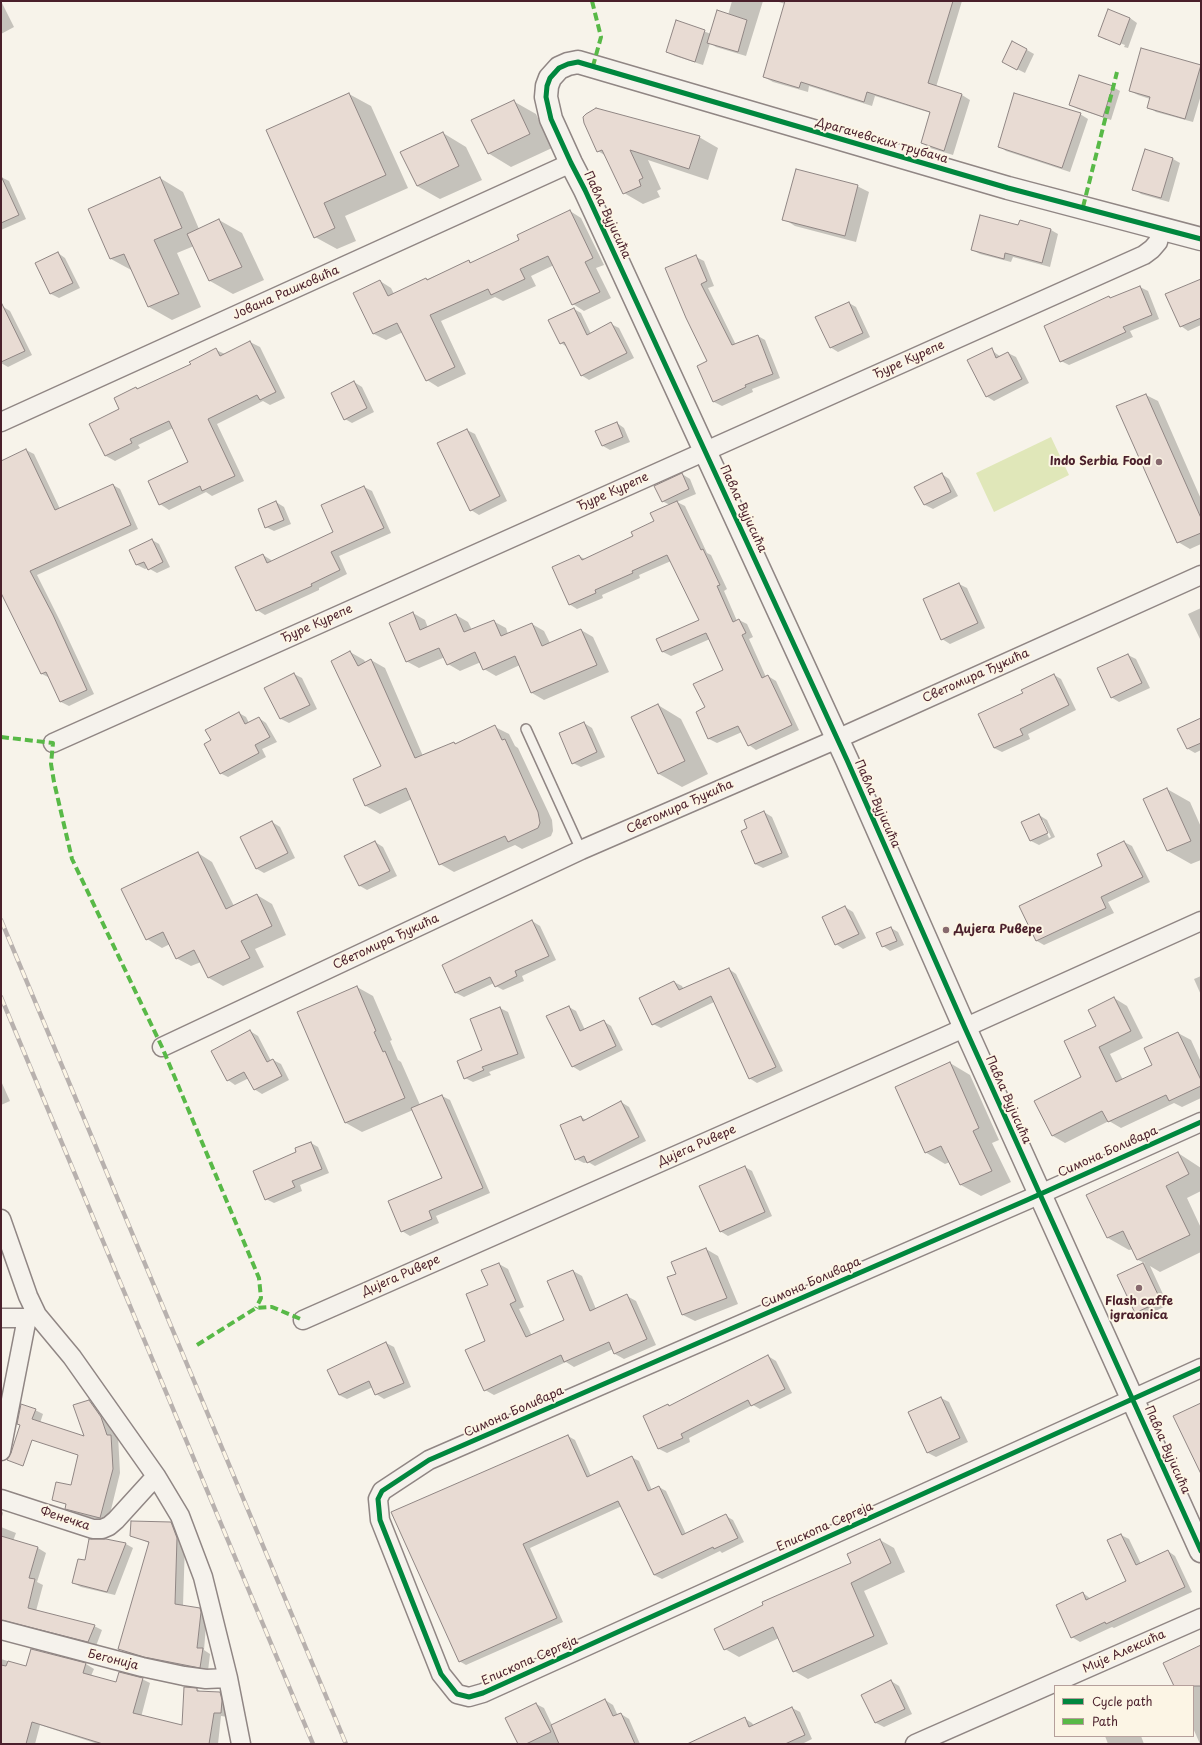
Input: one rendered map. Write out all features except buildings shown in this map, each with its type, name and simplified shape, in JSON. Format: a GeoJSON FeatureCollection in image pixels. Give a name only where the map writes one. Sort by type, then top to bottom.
{"type":"FeatureCollection","features":[{"type":"Feature","properties":{"kind":"street","name":"Драгачевских трубача"},"geometry":{"type":"LineString","coordinates":[[559,68],[572,63],[585,64],[1008,188],[1201,239]]}},
{"type":"Feature","properties":{"kind":"street","name":"Павла Вујисића"},"geometry":{"type":"LineString","coordinates":[[559,68],[550,78],[547,86],[546,97],[551,119],[837,739],[964,1028],[1201,1551]]}},
{"type":"Feature","properties":{"kind":"street","name":"Јована Рашковића"},"geometry":{"type":"LineString","coordinates":[[1,422],[571,163]]}},
{"type":"Feature","properties":{"kind":"street","name":"Ђуре Курепе"},"geometry":{"type":"LineString","coordinates":[[53,743],[1144,255],[1158,242],[1161,229]]}},
{"type":"Feature","properties":{"kind":"street","name":"Светомира Ђукића"},"geometry":{"type":"LineString","coordinates":[[162,1046],[581,850],[837,739],[1201,575]]}},
{"type":"Feature","properties":{"kind":"street","name":"Дијега Ривере"},"geometry":{"type":"LineString","coordinates":[[303,1320],[964,1028],[1201,921]]}},
{"type":"Feature","properties":{"kind":"street","name":"Симона Боливара"},"geometry":{"type":"LineString","coordinates":[[457,1694],[441,1674],[380,1520],[378,1499],[382,1491],[429,1460],[1201,1122]]}},
{"type":"Feature","properties":{"kind":"street"},"geometry":{"type":"LineString","coordinates":[[1,1219],[25,1289],[32,1316],[1,1451]]}},
{"type":"Feature","properties":{"kind":"street"},"geometry":{"type":"LineString","coordinates":[[1,1318],[32,1316],[72,1357],[156,1476],[180,1516],[188,1532],[203,1577],[228,1678],[242,1744]]}},
{"type":"Feature","properties":{"kind":"street","name":"Епископа Сергеја"},"geometry":{"type":"LineString","coordinates":[[457,1694],[469,1697],[483,1694],[1201,1368]]}},
{"type":"Feature","properties":{"kind":"street","name":"Фенечка"},"geometry":{"type":"LineString","coordinates":[[1,1499],[94,1529],[102,1529],[109,1526],[116,1520],[156,1476]]}},
{"type":"Feature","properties":{"kind":"street","name":"Мије Алексића"},"geometry":{"type":"LineString","coordinates":[[915,1744],[1201,1618]]}},
{"type":"Feature","properties":{"kind":"street","name":"Бегонија"},"geometry":{"type":"LineString","coordinates":[[1,1630],[142,1667],[184,1676],[206,1679],[228,1678]]}},
{"type":"Feature","properties":{"kind":"lane"},"geometry":{"type":"LineString","coordinates":[[526,728],[581,850]]}},
{"type":"Feature","properties":{"kind":"green space"},"geometry":{"type":"Polygon","coordinates":[[[1051,437],[1069,475],[994,512],[976,473],[1051,437]]]}},
{"type":"Feature","properties":{"kind":"railway"},"geometry":{"type":"LineString","coordinates":[[1,920],[346,1744]]}},
{"type":"Feature","properties":{"kind":"railway"},"geometry":{"type":"LineString","coordinates":[[1,997],[313,1744]]}},
{"type":"Feature","properties":{"kind":"marked path"},"geometry":{"type":"LineString","coordinates":[[592,1],[601,37],[593,66]]}},
{"type":"Feature","properties":{"kind":"marked path"},"geometry":{"type":"LineString","coordinates":[[1083,207],[1117,72]]}},
{"type":"Feature","properties":{"kind":"marked path"},"geometry":{"type":"LineString","coordinates":[[1,737],[53,743],[51,764],[72,859],[162,1047],[259,1278],[261,1298],[256,1308]]}},
{"type":"Feature","properties":{"kind":"marked path"},"geometry":{"type":"LineString","coordinates":[[197,1345],[256,1308],[272,1307],[303,1320]]}},
{"type":"Feature","properties":{"kind":"cycle path"},"geometry":{"type":"LineString","coordinates":[[1201,239],[1008,188],[578,62],[559,68],[550,78],[547,86],[546,97],[551,119],[847,760],[965,1028],[1201,1551]]}},
{"type":"Feature","properties":{"kind":"cycle path"},"geometry":{"type":"LineString","coordinates":[[1201,1122],[1027,1200],[429,1460],[382,1491],[378,1499],[380,1520],[441,1674],[457,1694],[469,1697],[483,1693],[1201,1368]]}},
{"type":"Feature","properties":{"kind":"place","name":"Indo Serbia Food"},"geometry":{"type":"Point","coordinates":[1159,462]}},
{"type":"Feature","properties":{"kind":"place","name":"Дијега Ривере"},"geometry":{"type":"Point","coordinates":[946,930]}},
{"type":"Feature","properties":{"kind":"place","name":"Flash caffe igraonica"},"geometry":{"type":"Point","coordinates":[1139,1288]}}]}
